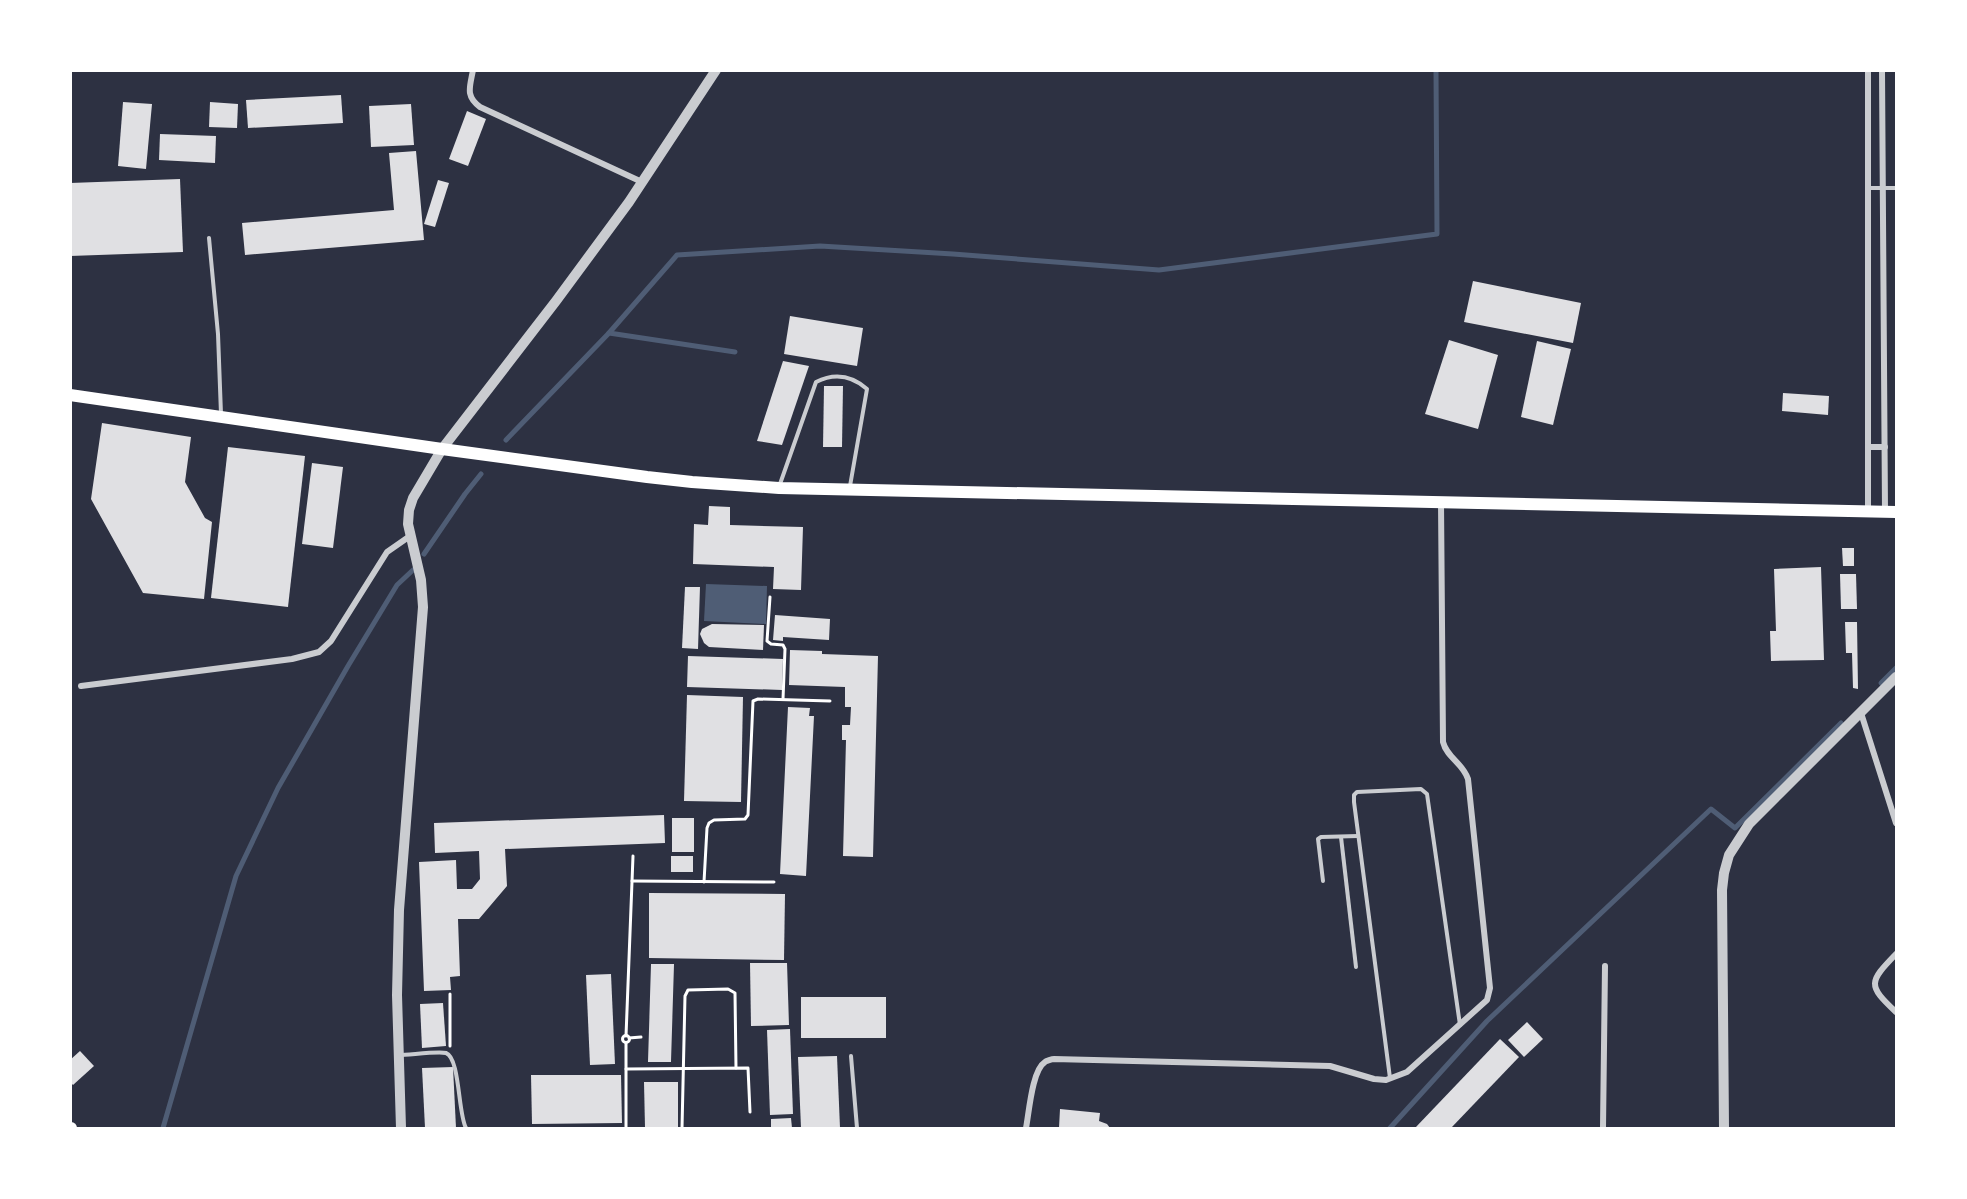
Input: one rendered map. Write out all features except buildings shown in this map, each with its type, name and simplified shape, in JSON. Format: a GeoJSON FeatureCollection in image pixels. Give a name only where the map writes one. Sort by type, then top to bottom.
{"type":"FeatureCollection","features":[{"type":"Feature","properties":{"kind":"main road"},"geometry":{"type":"LineString","coordinates":[[70,395],[442,449],[692,482],[779,488],[1891,511]]}},
{"type":"Feature","properties":{"kind":"street"},"geometry":{"type":"LineString","coordinates":[[473,70],[470,96],[473,102],[480,107],[642,182]]}},
{"type":"Feature","properties":{"kind":"street"},"geometry":{"type":"LineString","coordinates":[[401,1128],[398,1055],[399,910],[423,607],[421,580],[410,536],[409,517],[413,498],[442,449],[556,301],[642,182],[716,70]]}},
{"type":"Feature","properties":{"kind":"street"},"geometry":{"type":"LineString","coordinates":[[1868,70],[1868,510]]}},
{"type":"Feature","properties":{"kind":"street"},"geometry":{"type":"LineString","coordinates":[[1882,70],[1885,447],[1891,511]]}},
{"type":"Feature","properties":{"kind":"street"},"geometry":{"type":"LineString","coordinates":[[1868,447],[1885,447]]}},
{"type":"Feature","properties":{"kind":"street"},"geometry":{"type":"LineString","coordinates":[[1026,1128],[1035,1076],[1046,1061],[1054,1059],[1330,1066],[1374,1079],[1390,1078],[1407,1072],[1483,1006],[1490,994],[1490,988],[1468,779],[1463,768],[1447,753],[1443,742],[1441,501]]}},
{"type":"Feature","properties":{"kind":"street"},"geometry":{"type":"LineString","coordinates":[[81,686],[219,669],[319,652],[331,641],[387,552],[410,536]]}},
{"type":"Feature","properties":{"kind":"street"},"geometry":{"type":"LineString","coordinates":[[1725,1128],[1722,890],[1724,873],[1730,855],[1749,824],[1896,677]]}},
{"type":"Feature","properties":{"kind":"street"},"geometry":{"type":"LineString","coordinates":[[1861,712],[1896,823]]}},
{"type":"Feature","properties":{"kind":"street"},"geometry":{"type":"LineString","coordinates":[[1896,954],[1875,978],[1877,992],[1896,1012]]}},
{"type":"Feature","properties":{"kind":"street"},"geometry":{"type":"LineString","coordinates":[[1603,1128],[1605,966]]}},
{"type":"Feature","properties":{"kind":"lane"},"geometry":{"type":"LineString","coordinates":[[1868,188],[1896,188]]}},
{"type":"Feature","properties":{"kind":"lane"},"geometry":{"type":"LineString","coordinates":[[209,238],[218,334],[221,418]]}},
{"type":"Feature","properties":{"kind":"lane"},"geometry":{"type":"LineString","coordinates":[[779,488],[816,382],[830,376],[838,376],[859,382],[867,389],[849,489]]}},
{"type":"Feature","properties":{"kind":"lane"},"geometry":{"type":"LineString","coordinates":[[1390,1078],[1353,798],[1355,793],[1421,789],[1427,794],[1460,1025]]}},
{"type":"Feature","properties":{"kind":"lane"},"geometry":{"type":"LineString","coordinates":[[1323,880],[1318,839],[1358,836]]}},
{"type":"Feature","properties":{"kind":"lane"},"geometry":{"type":"LineString","coordinates":[[1341,837],[1356,967]]}},
{"type":"Feature","properties":{"kind":"lane"},"geometry":{"type":"LineString","coordinates":[[398,1055],[444,1053],[450,1057],[454,1066],[462,1118],[466,1128]]}},
{"type":"Feature","properties":{"kind":"lane"},"geometry":{"type":"LineString","coordinates":[[851,1056],[857,1128]]}},
{"type":"Feature","properties":{"kind":"path"},"geometry":{"type":"LineString","coordinates":[[770,597],[767,641],[783,645],[785,649],[783,699]]}},
{"type":"Feature","properties":{"kind":"path"},"geometry":{"type":"LineString","coordinates":[[704,882],[709,823],[714,820],[745,819],[749,813],[753,702],[758,699],[830,701]]}},
{"type":"Feature","properties":{"kind":"path"},"geometry":{"type":"LineString","coordinates":[[626,1128],[626,1043],[623,1041],[626,1037],[633,856]]}},
{"type":"Feature","properties":{"kind":"path"},"geometry":{"type":"LineString","coordinates":[[632,881],[774,882]]}},
{"type":"Feature","properties":{"kind":"path"},"geometry":{"type":"LineString","coordinates":[[682,1128],[685,996],[690,989],[728,989],[735,993],[736,1068]]}},
{"type":"Feature","properties":{"kind":"path"},"geometry":{"type":"LineString","coordinates":[[450,994],[450,1057]]}},
{"type":"Feature","properties":{"kind":"path"},"geometry":{"type":"LineString","coordinates":[[616,1038],[641,1037]]}},
{"type":"Feature","properties":{"kind":"path"},"geometry":{"type":"LineString","coordinates":[[626,1069],[748,1068],[750,1112]]}},
{"type":"Feature","properties":{"kind":"water"},"geometry":{"type":"Polygon","coordinates":[[[706,584],[767,586],[766,624],[704,621],[706,584]]]}},
{"type":"Feature","properties":{"kind":"waterway"},"geometry":{"type":"LineString","coordinates":[[609,333],[677,255],[820,246],[1159,270],[1437,234],[1436,70]]}},
{"type":"Feature","properties":{"kind":"waterway"},"geometry":{"type":"LineString","coordinates":[[506,440],[609,333],[735,352]]}},
{"type":"Feature","properties":{"kind":"waterway"},"geometry":{"type":"LineString","coordinates":[[424,554],[481,474]]}},
{"type":"Feature","properties":{"kind":"waterway"},"geometry":{"type":"LineString","coordinates":[[163,1128],[236,876],[278,788],[348,666],[397,585],[413,570]]}},
{"type":"Feature","properties":{"kind":"waterway"},"geometry":{"type":"LineString","coordinates":[[1881,683],[1896,668]]}},
{"type":"Feature","properties":{"kind":"waterway"},"geometry":{"type":"LineString","coordinates":[[1390,1128],[1487,1021],[1711,809],[1735,828],[1841,723]]}}]}
